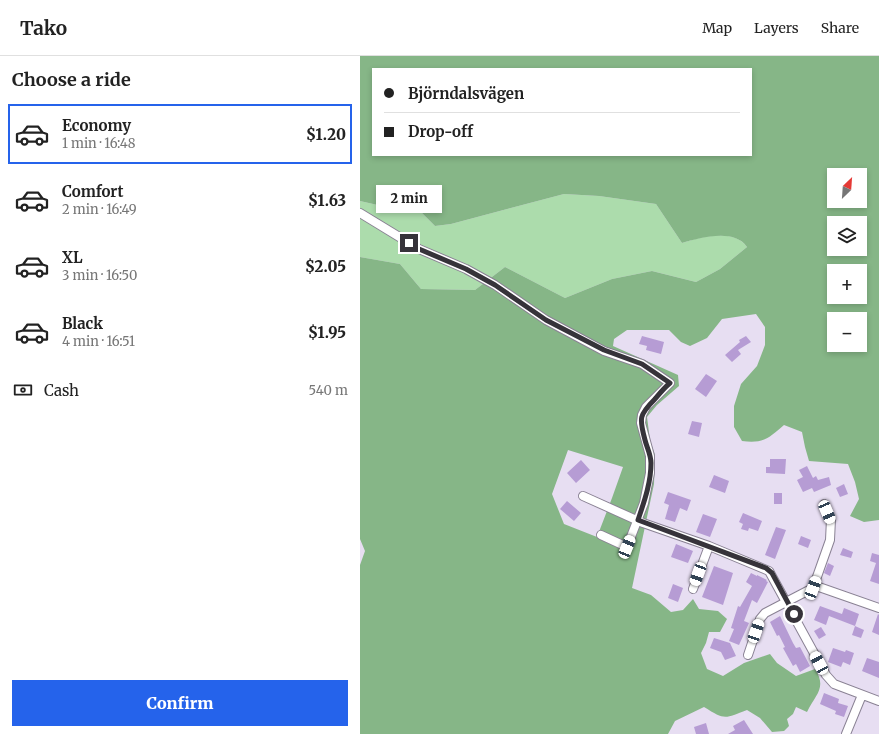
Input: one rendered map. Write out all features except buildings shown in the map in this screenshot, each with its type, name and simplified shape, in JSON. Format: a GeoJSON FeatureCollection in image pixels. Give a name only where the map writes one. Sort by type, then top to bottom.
{"type":"FeatureCollection","features":[{"type":"Feature","properties":{"kind":"street"},"geometry":{"type":"LineString","coordinates":[[360,213],[419,249],[466,269],[495,285],[553,324],[604,350],[642,364],[670,383],[646,407],[642,415],[641,423],[649,450],[651,464],[650,473],[644,503],[627,547],[601,534]]}},
{"type":"Feature","properties":{"kind":"street"},"geometry":{"type":"LineString","coordinates":[[583,496],[638,520],[709,546],[769,571],[788,602],[826,675],[834,684],[879,701]]}},
{"type":"Feature","properties":{"kind":"street"},"geometry":{"type":"LineString","coordinates":[[813,588],[830,540],[831,519],[824,504]]}},
{"type":"Feature","properties":{"kind":"street"},"geometry":{"type":"LineString","coordinates":[[693,589],[709,546]]}},
{"type":"Feature","properties":{"kind":"street"},"geometry":{"type":"LineString","coordinates":[[748,655],[760,619],[765,613],[813,588],[819,587],[879,608]]}},
{"type":"Feature","properties":{"kind":"street"},"geometry":{"type":"LineString","coordinates":[[846,734],[862,695]]}},
{"type":"Feature","properties":{"kind":"green space"},"geometry":{"type":"Polygon","coordinates":[[[360,56],[879,56],[879,520],[864,522],[850,516],[859,499],[855,482],[848,464],[809,461],[802,432],[784,425],[770,437],[761,441],[742,441],[734,427],[734,406],[741,384],[757,366],[765,345],[765,327],[756,314],[722,319],[707,338],[690,346],[681,342],[669,330],[627,330],[614,339],[613,346],[678,375],[679,386],[657,405],[647,417],[650,440],[655,455],[654,484],[632,588],[651,595],[671,612],[683,610],[693,599],[699,609],[718,611],[727,619],[720,632],[709,632],[701,653],[707,669],[723,676],[744,663],[770,654],[777,663],[796,676],[815,669],[820,681],[817,695],[807,712],[796,707],[793,714],[787,719],[789,726],[784,731],[772,732],[760,718],[747,710],[725,717],[704,707],[675,721],[668,734],[360,734],[360,565],[365,551],[360,539],[360,257],[400,264],[421,289],[475,290],[505,267],[565,298],[612,279],[652,271],[696,282],[720,269],[747,247],[741,241],[725,236],[707,237],[682,243],[656,204],[599,196],[564,194],[451,224],[435,226],[413,204],[382,206],[360,201],[360,56]],[[568,450],[552,494],[564,524],[597,537],[623,467],[568,450]]]}},
{"type":"Feature","properties":{"kind":"green space"},"geometry":{"type":"Polygon","coordinates":[[[564,194],[599,196],[656,204],[682,243],[698,238],[725,236],[741,241],[747,247],[720,269],[696,282],[652,271],[612,279],[565,298],[505,267],[475,290],[421,289],[400,264],[360,257],[360,201],[382,206],[413,204],[435,226],[451,224],[564,194]]]}},
{"type":"Feature","properties":{"kind":"route"},"geometry":{"type":"LineString","coordinates":[[409,243],[419,249],[466,269],[495,285],[546,320],[604,350],[642,364],[670,383],[646,407],[642,415],[641,423],[645,441],[649,450],[651,464],[644,503],[638,520],[766,568],[772,573],[794,614]]}}]}
